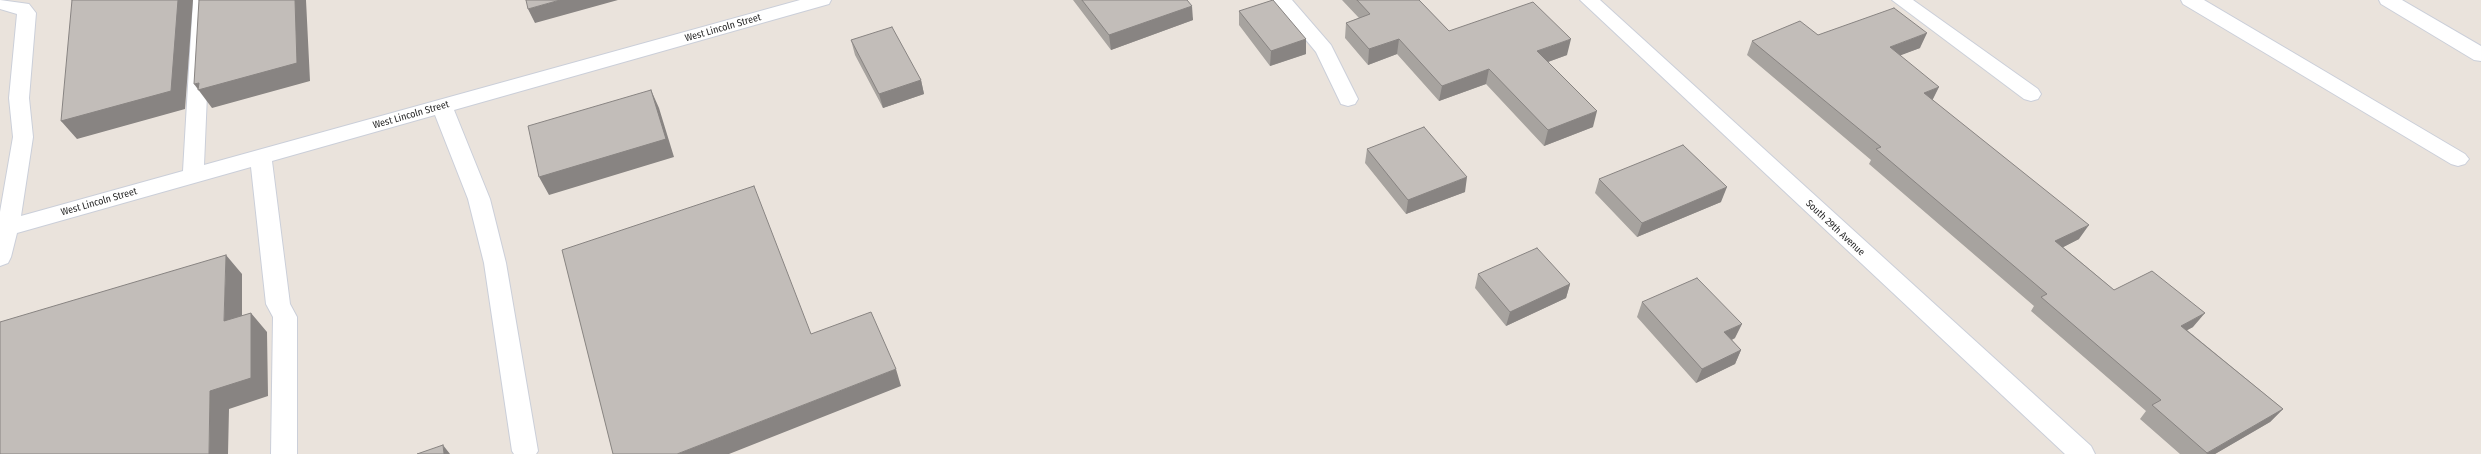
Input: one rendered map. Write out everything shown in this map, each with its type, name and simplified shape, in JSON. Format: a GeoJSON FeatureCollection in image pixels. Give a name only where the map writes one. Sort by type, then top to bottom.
{"type":"FeatureCollection","features":[{"type":"Feature","properties":{"kind":"street"},"geometry":{"type":"LineString","coordinates":[[193,176],[202,0]]}},
{"type":"Feature","properties":{"kind":"street","name":"West Lincoln Street"},"geometry":{"type":"LineString","coordinates":[[4,229],[442,106],[795,4],[822,0]]}},
{"type":"Feature","properties":{"kind":"street"},"geometry":{"type":"LineString","coordinates":[[1282,0],[1324,49],[1348,99]]}},
{"type":"Feature","properties":{"kind":"street","name":"South 29th Avenue"},"geometry":{"type":"LineString","coordinates":[[1589,0],[2019,398],[2082,454]]}},
{"type":"Feature","properties":{"kind":"street"},"geometry":{"type":"LineString","coordinates":[[1901,0],[2031,94]]}},
{"type":"Feature","properties":{"kind":"street"},"geometry":{"type":"LineString","coordinates":[[2190,0],[2458,160]]}},
{"type":"Feature","properties":{"kind":"street"},"geometry":{"type":"LineString","coordinates":[[2388,0],[2481,55]]}},
{"type":"Feature","properties":{"kind":"street"},"geometry":{"type":"LineString","coordinates":[[0,3],[22,8],[27,13],[19,98],[22,137],[0,257]]}},
{"type":"Feature","properties":{"kind":"street"},"geometry":{"type":"LineString","coordinates":[[442,106],[479,199],[495,263],[525,451]]}},
{"type":"Feature","properties":{"kind":"street"},"geometry":{"type":"LineString","coordinates":[[262,157],[263,190],[278,304],[285,317],[284,454]]}},
{"type":"Feature","properties":{"kind":"building"},"geometry":{"type":"Polygon","coordinates":[[[72,0],[178,0],[171,91],[61,121],[72,0]]]}},
{"type":"Feature","properties":{"kind":"building"},"geometry":{"type":"Polygon","coordinates":[[[199,0],[295,0],[297,63],[198,90],[199,83],[194,84],[199,0]]]}},
{"type":"Feature","properties":{"kind":"building"},"geometry":{"type":"Polygon","coordinates":[[[526,0],[560,0],[528,9],[526,0]]]}},
{"type":"Feature","properties":{"kind":"building"},"geometry":{"type":"Polygon","coordinates":[[[1082,0],[1187,0],[1192,6],[1109,35],[1082,0]]]}},
{"type":"Feature","properties":{"kind":"building"},"geometry":{"type":"Polygon","coordinates":[[[1273,0],[1306,39],[1271,51],[1239,11],[1273,0]]]}},
{"type":"Feature","properties":{"kind":"building"},"geometry":{"type":"Polygon","coordinates":[[[1357,0],[1419,0],[1449,31],[1533,2],[1571,39],[1537,51],[1597,111],[1548,130],[1489,69],[1442,86],[1399,39],[1369,49],[1346,23],[1370,14],[1357,0]]]}},
{"type":"Feature","properties":{"kind":"building"},"geometry":{"type":"Polygon","coordinates":[[[1894,8],[1927,33],[1890,47],[1939,87],[1924,93],[2089,225],[2055,241],[2114,290],[2152,271],[2205,313],[2181,326],[2283,409],[2207,453],[2152,405],[2161,400],[2041,297],[2047,294],[1876,149],[1881,147],[1752,41],[1800,21],[1818,35],[1894,8]]]}},
{"type":"Feature","properties":{"kind":"building"},"geometry":{"type":"Polygon","coordinates":[[[892,27],[921,80],[879,94],[851,40],[892,27]]]}},
{"type":"Feature","properties":{"kind":"building"},"geometry":{"type":"Polygon","coordinates":[[[651,90],[666,139],[539,177],[528,126],[651,90]]]}},
{"type":"Feature","properties":{"kind":"building"},"geometry":{"type":"Polygon","coordinates":[[[1424,127],[1467,177],[1408,200],[1367,149],[1424,127]]]}},
{"type":"Feature","properties":{"kind":"building"},"geometry":{"type":"Polygon","coordinates":[[[1683,145],[1727,187],[1642,223],[1599,179],[1683,145]]]}},
{"type":"Feature","properties":{"kind":"building"},"geometry":{"type":"Polygon","coordinates":[[[754,186],[811,334],[871,312],[896,369],[677,454],[613,454],[562,250],[754,186]]]}},
{"type":"Feature","properties":{"kind":"building"},"geometry":{"type":"Polygon","coordinates":[[[1537,248],[1570,284],[1510,312],[1478,274],[1537,248]]]}},
{"type":"Feature","properties":{"kind":"building"},"geometry":{"type":"Polygon","coordinates":[[[226,255],[224,321],[251,313],[251,378],[210,391],[209,454],[0,454],[0,322],[226,255]]]}},
{"type":"Feature","properties":{"kind":"building"},"geometry":{"type":"Polygon","coordinates":[[[1697,278],[1742,324],[1724,332],[1741,350],[1702,369],[1642,302],[1697,278]]]}},
{"type":"Feature","properties":{"kind":"building"},"geometry":{"type":"Polygon","coordinates":[[[443,445],[444,454],[417,454],[443,445]]]}}]}
